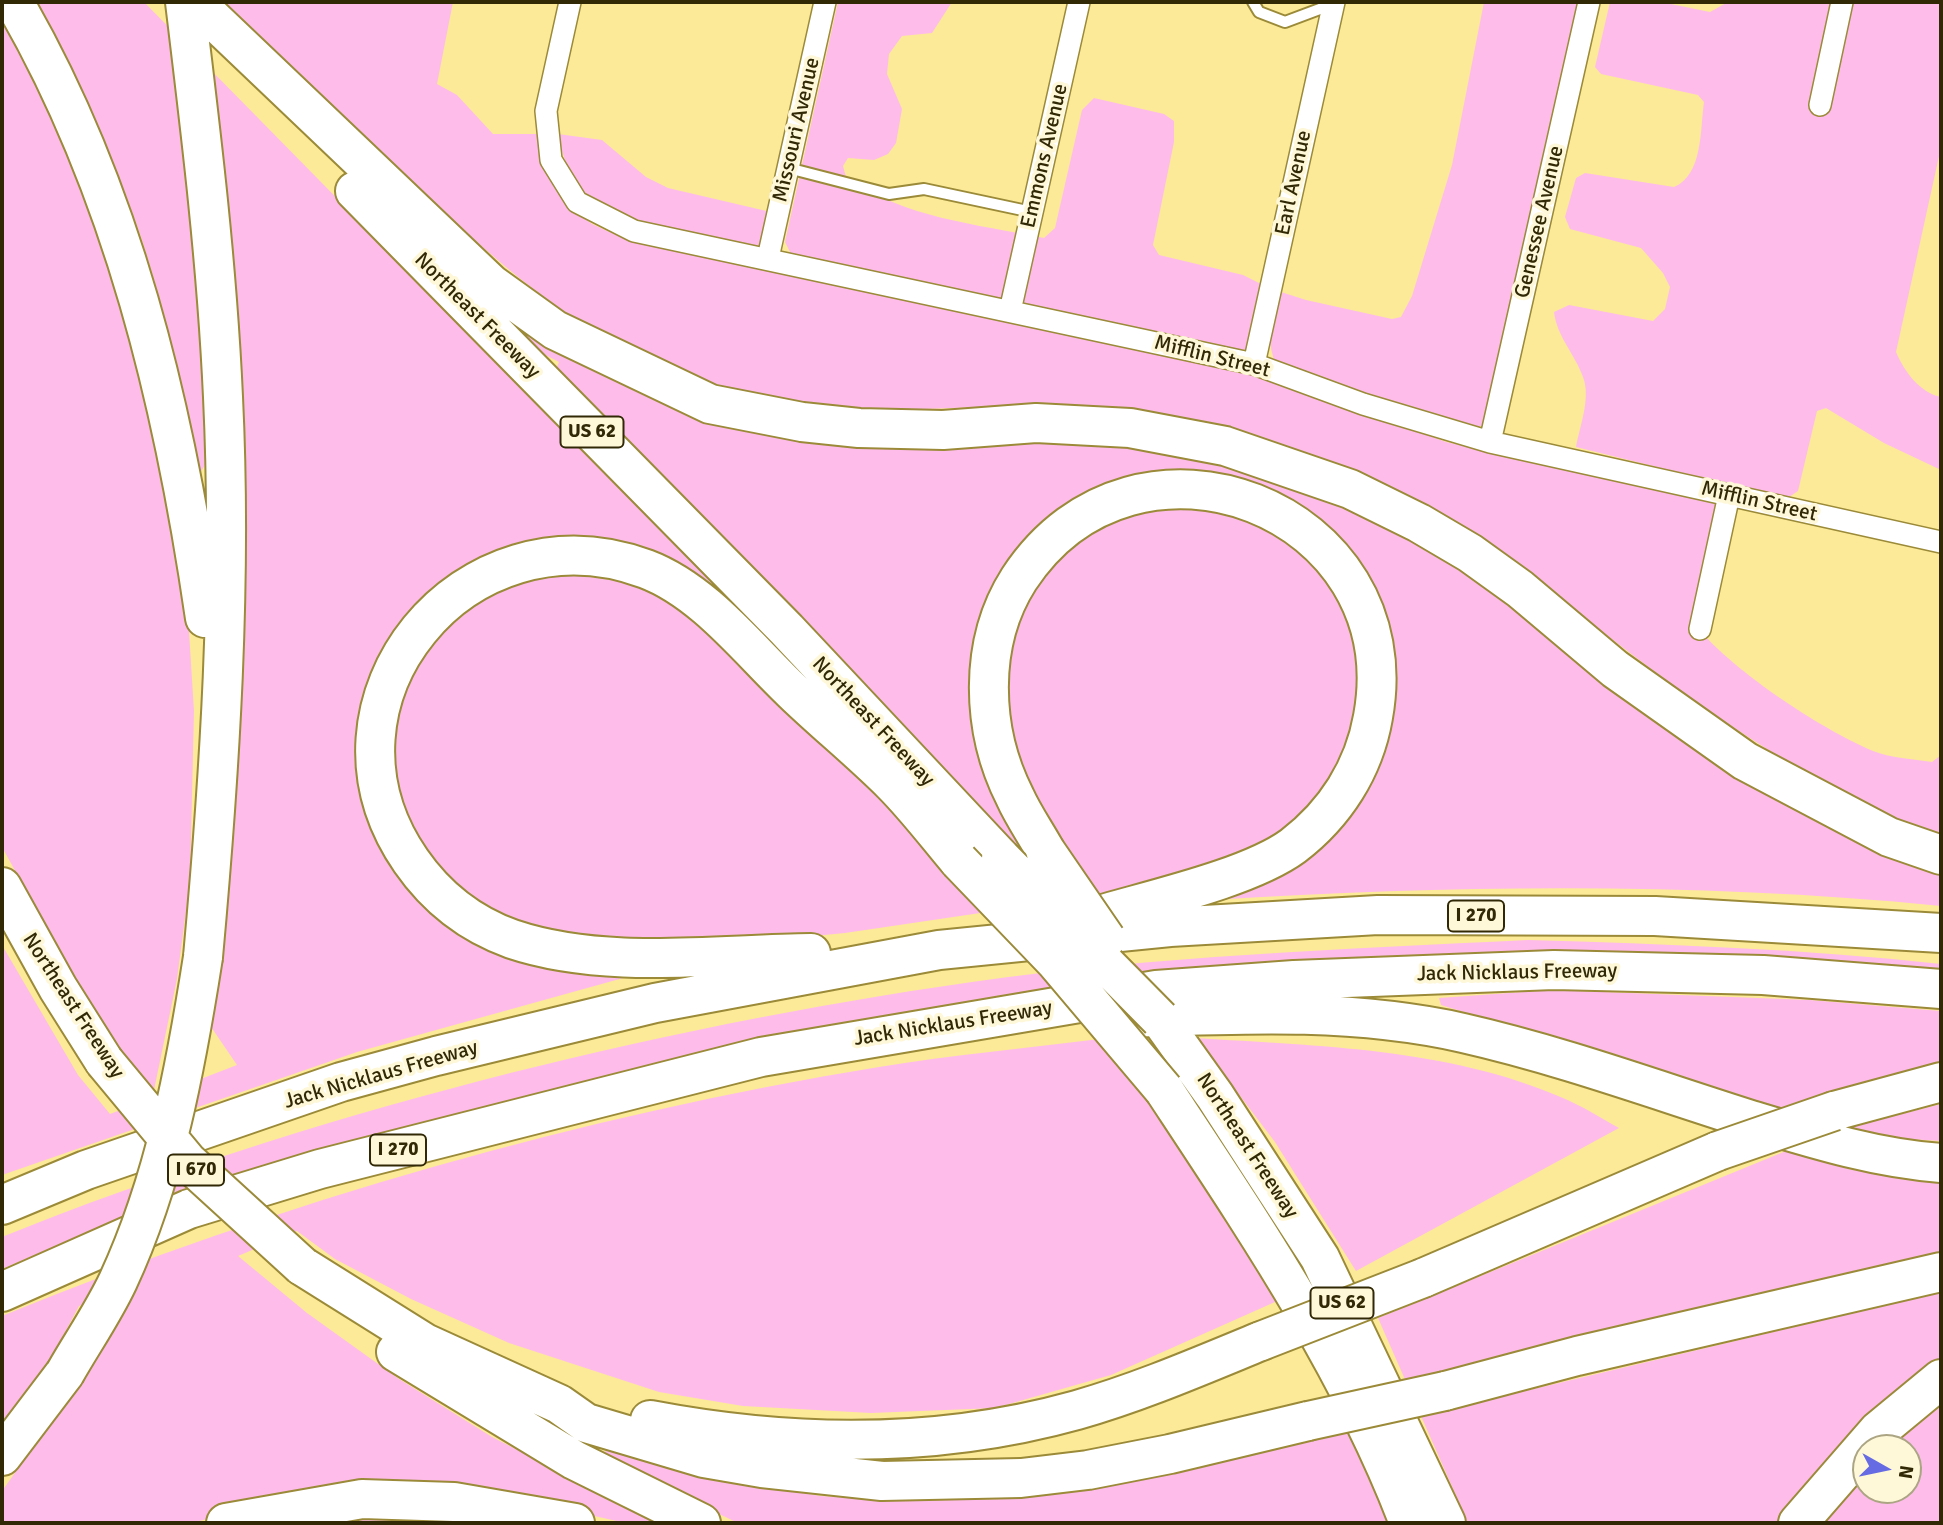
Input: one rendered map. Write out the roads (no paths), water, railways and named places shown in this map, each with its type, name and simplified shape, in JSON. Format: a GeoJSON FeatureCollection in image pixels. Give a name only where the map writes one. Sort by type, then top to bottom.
{"type":"FeatureCollection","features":[{"type":"Feature","properties":{"kind":"highway"},"geometry":{"type":"LineString","coordinates":[[14,2],[39,44],[103,188],[147,321],[190,514],[219,714]]}},
{"type":"Feature","properties":{"kind":"highway"},"geometry":{"type":"LineString","coordinates":[[2,1456],[65,1373],[118,1281],[155,1184],[190,1043],[203,957],[217,806],[225,562],[223,398],[201,130],[186,2]]}},
{"type":"Feature","properties":{"kind":"highway","name":"Northeast Freeway"},"geometry":{"type":"LineString","coordinates":[[186,2],[370,207],[788,630],[1001,858],[1160,1019],[1215,1096],[1320,1258],[1446,1523]]}},
{"type":"Feature","properties":{"kind":"highway"},"geometry":{"type":"LineString","coordinates":[[195,2],[491,284],[555,330],[710,404],[736,410],[802,422],[859,428],[943,430],[1036,423],[1130,428],[1225,446],[1340,485],[1419,523],[1470,554],[1520,589],[1615,669],[1745,761],[1889,837],[1941,855]]}},
{"type":"Feature","properties":{"kind":"highway"},"geometry":{"type":"LineString","coordinates":[[1010,942],[1242,872],[1290,848],[1323,821],[1346,788],[1360,763],[1370,736],[1378,683],[1376,656],[1359,600],[1333,558],[1298,527],[1271,509],[1243,497],[1196,489],[1132,495],[1096,509],[1063,529],[1031,562],[1005,601],[990,647],[989,696],[995,741],[1013,795],[1045,849],[1160,1019]]}},
{"type":"Feature","properties":{"kind":"highway"},"geometry":{"type":"LineString","coordinates":[[939,950],[785,953],[727,958],[589,954],[535,946],[484,926],[439,895],[421,875],[394,831],[378,780],[377,723],[384,696],[400,659],[420,625],[450,598],[484,576],[521,562],[565,556],[606,558],[647,569],[687,592],[724,623],[894,784],[959,861],[1055,961],[1164,1090],[1322,1338],[1395,1488],[1409,1523]]}},
{"type":"Feature","properties":{"kind":"highway","name":"Northeast Freeway"},"geometry":{"type":"LineString","coordinates":[[2,887],[51,977],[104,1061],[187,1161],[302,1266]]}},
{"type":"Feature","properties":{"kind":"highway","name":"Jack Nicklaus Freeway"},"geometry":{"type":"LineString","coordinates":[[2,1205],[86,1170],[341,1082],[436,1056],[656,1003],[939,950],[1170,927],[1378,915],[1655,916],[1941,933]]}},
{"type":"Feature","properties":{"kind":"highway","name":"Jack Nicklaus Freeway"},"geometry":{"type":"LineString","coordinates":[[2,1292],[189,1209],[320,1170],[761,1057],[1156,990],[1554,970],[1763,975],[1941,989]]}},
{"type":"Feature","properties":{"kind":"highway"},"geometry":{"type":"LineString","coordinates":[[1019,1015],[1079,1020],[1254,1013],[1427,1026],[1549,1057],[1828,1143],[1906,1161],[1941,1163]]}},
{"type":"Feature","properties":{"kind":"highway"},"geometry":{"type":"LineString","coordinates":[[559,1404],[603,1407],[645,1419],[735,1434],[828,1441],[917,1437],[994,1429],[1076,1411],[1150,1387],[1423,1278],[1718,1151],[1834,1111],[1941,1082]]}},
{"type":"Feature","properties":{"kind":"highway"},"geometry":{"type":"LineString","coordinates":[[302,1266],[425,1343],[559,1404],[586,1423],[704,1458],[822,1476],[882,1481],[993,1480],[1088,1470],[1170,1454],[1941,1272]]}},
{"type":"Feature","properties":{"kind":"highway"},"geometry":{"type":"LineString","coordinates":[[302,1266],[354,1325],[575,1461],[701,1523]]}},
{"type":"Feature","properties":{"kind":"highway"},"geometry":{"type":"LineString","coordinates":[[1798,1523],[1878,1432],[1941,1379]]}},
{"type":"Feature","properties":{"kind":"highway"},"geometry":{"type":"LineString","coordinates":[[226,1523],[362,1499],[454,1502],[575,1523]]}},
{"type":"Feature","properties":{"kind":"street","name":"Mifflin Street"},"geometry":{"type":"LineString","coordinates":[[570,2],[546,111],[551,160],[576,202],[634,231],[1254,364],[1363,404],[1490,442],[1941,542]]}},
{"type":"Feature","properties":{"kind":"street","name":"Missouri Avenue"},"geometry":{"type":"LineString","coordinates":[[768,258],[825,2]]}},
{"type":"Feature","properties":{"kind":"street","name":"Emmons Avenue"},"geometry":{"type":"LineString","coordinates":[[1010,311],[1080,2]]}},
{"type":"Feature","properties":{"kind":"street","name":"Earl Avenue"},"geometry":{"type":"LineString","coordinates":[[1254,364],[1332,2]]}},
{"type":"Feature","properties":{"kind":"street","name":"Genessee Avenue"},"geometry":{"type":"LineString","coordinates":[[1490,442],[1589,2]]}},
{"type":"Feature","properties":{"kind":"street"},"geometry":{"type":"LineString","coordinates":[[1820,105],[1842,2]]}},
{"type":"Feature","properties":{"kind":"street"},"geometry":{"type":"LineString","coordinates":[[1700,629],[1730,495]]}},
{"type":"Feature","properties":{"kind":"lane"},"geometry":{"type":"LineString","coordinates":[[1253,2],[1259,12],[1285,22],[1332,2]]}},
{"type":"Feature","properties":{"kind":"lane"},"geometry":{"type":"LineString","coordinates":[[788,168],[889,194],[924,189],[1032,212]]}}]}
